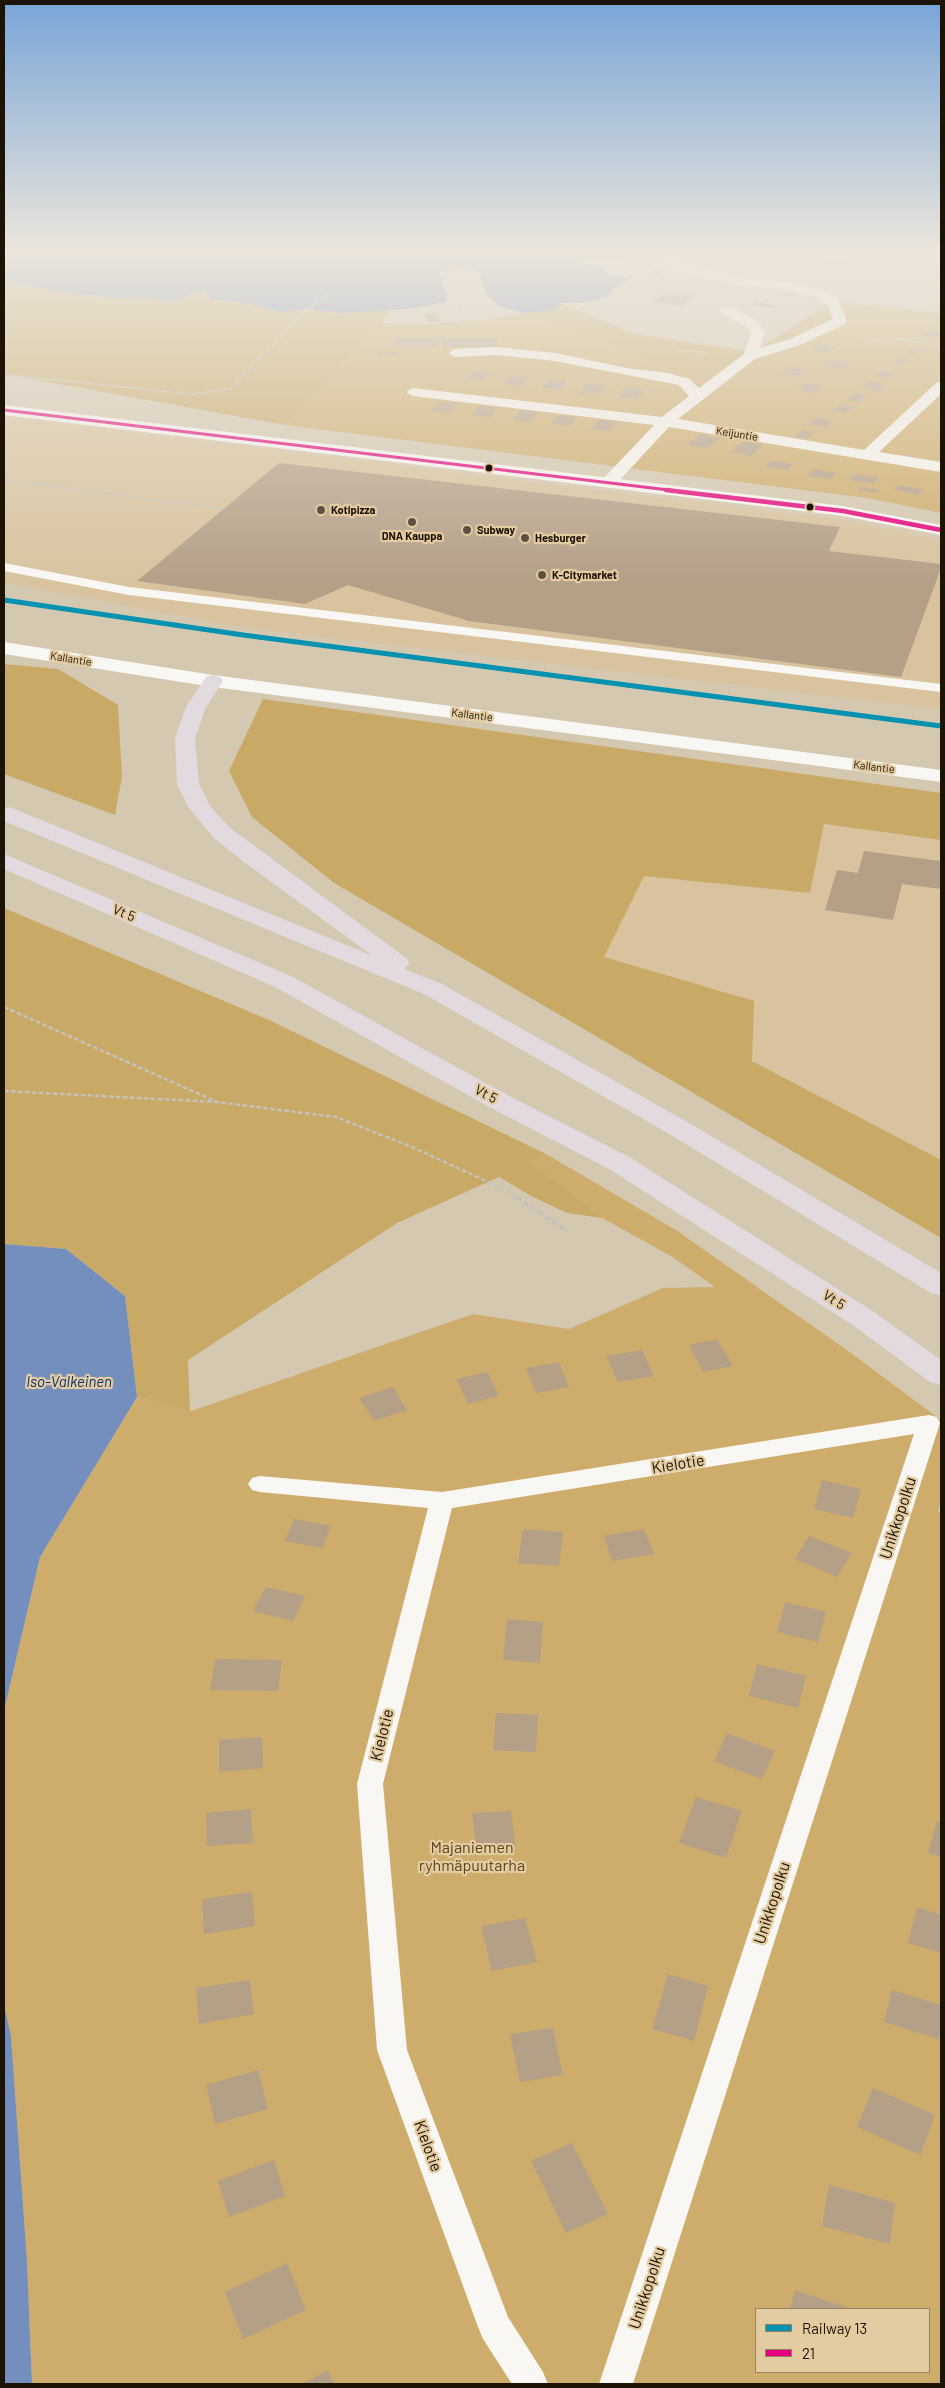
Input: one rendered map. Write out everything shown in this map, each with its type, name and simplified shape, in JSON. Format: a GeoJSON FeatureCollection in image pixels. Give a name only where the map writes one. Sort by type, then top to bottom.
{"type":"FeatureCollection","features":[{"type":"Feature","properties":{"kind":"highway"},"geometry":{"type":"LineString","coordinates":[[213,681],[196,707],[185,738],[188,784],[200,808],[222,832],[252,858],[434,989],[676,1126],[941,1286]]}},
{"type":"Feature","properties":{"kind":"highway"},"geometry":{"type":"LineString","coordinates":[[4,813],[434,989]]}},
{"type":"Feature","properties":{"kind":"highway","name":"Vt 5"},"geometry":{"type":"LineString","coordinates":[[4,861],[284,982],[502,1103],[619,1163],[864,1319],[941,1375]]}},
{"type":"Feature","properties":{"kind":"street"},"geometry":{"type":"LineString","coordinates":[[591,364],[627,372],[662,376],[684,382],[698,396]]}},
{"type":"Feature","properties":{"kind":"street"},"geometry":{"type":"LineString","coordinates":[[609,482],[665,422],[739,364]]}},
{"type":"Feature","properties":{"kind":"street"},"geometry":{"type":"LineString","coordinates":[[867,455],[941,386]]}},
{"type":"Feature","properties":{"kind":"street","name":"Keijuntie"},"geometry":{"type":"LineString","coordinates":[[413,392],[665,422],[941,467]]}},
{"type":"Feature","properties":{"kind":"street"},"geometry":{"type":"LineString","coordinates":[[4,410],[843,511],[941,530]]}},
{"type":"Feature","properties":{"kind":"street","name":"Kallantie"},"geometry":{"type":"LineString","coordinates":[[4,648],[213,681],[941,776]]}},
{"type":"Feature","properties":{"kind":"lane"},"geometry":{"type":"LineString","coordinates":[[4,568],[129,591],[941,688]]}},
{"type":"Feature","properties":{"kind":"lane","name":"Kielotie"},"geometry":{"type":"LineString","coordinates":[[531,2384],[495,2327],[392,2050],[370,1784],[442,1501],[875,1433],[929,1422]]}},
{"type":"Feature","properties":{"kind":"lane","name":"Unikkopolku"},"geometry":{"type":"LineString","coordinates":[[616,2384],[929,1422]]}},
{"type":"Feature","properties":{"kind":"lane"},"geometry":{"type":"LineString","coordinates":[[260,1484],[442,1501]]}},
{"type":"Feature","properties":{"kind":"path"},"geometry":{"type":"LineString","coordinates":[[6,375],[192,394],[230,389],[254,364]]}},
{"type":"Feature","properties":{"kind":"path"},"geometry":{"type":"LineString","coordinates":[[4,480],[224,509]]}},
{"type":"Feature","properties":{"kind":"path"},"geometry":{"type":"LineString","coordinates":[[4,1007],[217,1102]]}},
{"type":"Feature","properties":{"kind":"path"},"geometry":{"type":"LineString","coordinates":[[4,1091],[217,1102],[336,1117],[412,1147],[510,1192],[566,1231]]}},
{"type":"Feature","properties":{"kind":"shaded area"},"geometry":{"type":"Polygon","coordinates":[[[4,364],[343,364],[285,425],[4,374],[4,364]]]}},
{"type":"Feature","properties":{"kind":"shaded area"},"geometry":{"type":"Polygon","coordinates":[[[655,364],[729,364],[697,381],[655,364]]]}},
{"type":"Feature","properties":{"kind":"shaded area"},"geometry":{"type":"Polygon","coordinates":[[[4,416],[844,520],[941,540],[941,709],[239,627],[4,582],[4,416]]]}},
{"type":"Feature","properties":{"kind":"shaded area"},"geometry":{"type":"Polygon","coordinates":[[[4,664],[58,669],[118,705],[122,777],[115,815],[4,774],[4,664]]]}},
{"type":"Feature","properties":{"kind":"shaded area"},"geometry":{"type":"Polygon","coordinates":[[[263,699],[941,793],[941,840],[824,824],[810,893],[644,876],[604,957],[754,1001],[752,1061],[941,1160],[941,1238],[334,883],[252,817],[229,771],[263,699]]]}},
{"type":"Feature","properties":{"kind":"shaded area"},"geometry":{"type":"Polygon","coordinates":[[[824,824],[941,840],[941,1160],[752,1060],[604,957],[644,876],[810,893],[824,824]]]}},
{"type":"Feature","properties":{"kind":"shaded area"},"geometry":{"type":"Polygon","coordinates":[[[4,908],[269,1020],[546,1154],[527,1163],[558,1182],[602,1218],[567,1213],[531,1196],[499,1177],[397,1223],[188,1360],[190,1411],[137,1397],[125,1296],[66,1249],[4,1244],[4,908]]]}},
{"type":"Feature","properties":{"kind":"green space"},"geometry":{"type":"Polygon","coordinates":[[[343,364],[655,364],[697,381],[729,364],[941,364],[941,513],[867,498],[285,425],[343,364]]]}},
{"type":"Feature","properties":{"kind":"green space","name":"Majaniemen ryhmäpuutarha"},"geometry":{"type":"Polygon","coordinates":[[[546,1154],[676,1230],[851,1353],[941,1420],[941,1501],[938,1511],[941,1513],[941,2384],[32,2384],[27,2261],[11,2036],[4,2004],[4,1711],[40,1557],[137,1397],[191,1411],[473,1314],[569,1329],[663,1288],[715,1287],[671,1256],[602,1218],[558,1182],[526,1163],[546,1154]]]}},
{"type":"Feature","properties":{"kind":"water","name":"Iso-Valkeinen"},"geometry":{"type":"Polygon","coordinates":[[[4,1244],[66,1249],[125,1296],[137,1397],[40,1557],[4,1711],[4,1244]]]}},
{"type":"Feature","properties":{"kind":"water"},"geometry":{"type":"Polygon","coordinates":[[[4,2004],[11,2036],[27,2261],[32,2384],[4,2384],[4,2004]]]}},
{"type":"Feature","properties":{"kind":"building"},"geometry":{"type":"Polygon","coordinates":[[[827,364],[849,364],[843,369],[825,366],[827,364]]]}},
{"type":"Feature","properties":{"kind":"building"},"geometry":{"type":"Polygon","coordinates":[[[788,367],[812,371],[804,371],[798,376],[780,373],[788,367]]]}},
{"type":"Feature","properties":{"kind":"building"},"geometry":{"type":"Polygon","coordinates":[[[882,370],[893,372],[885,378],[873,376],[882,370]]]}},
{"type":"Feature","properties":{"kind":"building"},"geometry":{"type":"Polygon","coordinates":[[[475,371],[491,373],[481,381],[465,379],[475,371]]]}},
{"type":"Feature","properties":{"kind":"building"},"geometry":{"type":"Polygon","coordinates":[[[512,375],[528,378],[519,386],[502,384],[512,375]]]}},
{"type":"Feature","properties":{"kind":"building"},"geometry":{"type":"Polygon","coordinates":[[[549,380],[567,381],[559,390],[541,388],[549,380]]]}},
{"type":"Feature","properties":{"kind":"building"},"geometry":{"type":"Polygon","coordinates":[[[870,381],[882,383],[879,386],[884,386],[880,391],[862,388],[870,381]]]}},
{"type":"Feature","properties":{"kind":"building"},"geometry":{"type":"Polygon","coordinates":[[[806,383],[823,386],[815,393],[797,390],[806,383]]]}},
{"type":"Feature","properties":{"kind":"building"},"geometry":{"type":"Polygon","coordinates":[[[587,384],[605,386],[597,394],[579,393],[587,384]]]}},
{"type":"Feature","properties":{"kind":"building"},"geometry":{"type":"Polygon","coordinates":[[[625,388],[644,390],[637,399],[618,397],[625,388]]]}},
{"type":"Feature","properties":{"kind":"building"},"geometry":{"type":"Polygon","coordinates":[[[855,393],[866,394],[860,402],[847,400],[855,393]]]}},
{"type":"Feature","properties":{"kind":"building"},"geometry":{"type":"Polygon","coordinates":[[[440,402],[458,403],[450,413],[431,411],[440,402]]]}},
{"type":"Feature","properties":{"kind":"building"},"geometry":{"type":"Polygon","coordinates":[[[840,405],[853,407],[845,413],[832,411],[840,405]]]}},
{"type":"Feature","properties":{"kind":"building"},"geometry":{"type":"Polygon","coordinates":[[[480,406],[498,408],[490,417],[471,415],[480,406]]]}},
{"type":"Feature","properties":{"kind":"building"},"geometry":{"type":"Polygon","coordinates":[[[520,410],[538,412],[530,422],[512,420],[520,410]]]}},
{"type":"Feature","properties":{"kind":"building"},"geometry":{"type":"Polygon","coordinates":[[[559,415],[577,417],[570,426],[551,424],[559,415]]]}},
{"type":"Feature","properties":{"kind":"building"},"geometry":{"type":"Polygon","coordinates":[[[818,417],[829,419],[825,421],[832,422],[826,427],[808,424],[818,417]]]}},
{"type":"Feature","properties":{"kind":"building"},"geometry":{"type":"Polygon","coordinates":[[[599,420],[617,421],[610,431],[591,429],[599,420]]]}},
{"type":"Feature","properties":{"kind":"building"},"geometry":{"type":"Polygon","coordinates":[[[803,430],[814,432],[807,439],[793,437],[803,430]]]}},
{"type":"Feature","properties":{"kind":"building"},"geometry":{"type":"Polygon","coordinates":[[[700,434],[720,438],[708,448],[687,445],[700,434]]]}},
{"type":"Feature","properties":{"kind":"building"},"geometry":{"type":"Polygon","coordinates":[[[743,441],[763,445],[751,456],[730,452],[743,441]]]}},
{"type":"Feature","properties":{"kind":"building"},"geometry":{"type":"Polygon","coordinates":[[[771,461],[794,464],[787,470],[765,467],[771,461]]]}},
{"type":"Feature","properties":{"kind":"building","name":"K-Citymarket"},"geometry":{"type":"Polygon","coordinates":[[[279,463],[840,527],[829,551],[941,564],[941,568],[901,677],[469,621],[348,585],[305,604],[137,581],[279,463]]]}},
{"type":"Feature","properties":{"kind":"building"},"geometry":{"type":"Polygon","coordinates":[[[814,469],[836,473],[830,479],[808,476],[814,469]]]}},
{"type":"Feature","properties":{"kind":"building"},"geometry":{"type":"Polygon","coordinates":[[[856,474],[879,478],[873,484],[850,480],[856,474]]]}},
{"type":"Feature","properties":{"kind":"building"},"geometry":{"type":"Polygon","coordinates":[[[900,485],[924,490],[918,495],[894,489],[900,485]]]}},
{"type":"Feature","properties":{"kind":"building"},"geometry":{"type":"Polygon","coordinates":[[[861,487],[880,490],[877,493],[858,490],[861,487]]]}},
{"type":"Feature","properties":{"kind":"building"},"geometry":{"type":"Polygon","coordinates":[[[864,851],[941,861],[941,889],[902,884],[893,920],[825,910],[837,870],[858,873],[864,851]]]}},
{"type":"Feature","properties":{"kind":"building"},"geometry":{"type":"Polygon","coordinates":[[[717,1339],[733,1366],[703,1372],[689,1345],[717,1339]]]}},
{"type":"Feature","properties":{"kind":"building"},"geometry":{"type":"Polygon","coordinates":[[[642,1350],[654,1376],[618,1382],[606,1356],[642,1350]]]}},
{"type":"Feature","properties":{"kind":"building"},"geometry":{"type":"Polygon","coordinates":[[[559,1362],[569,1387],[536,1393],[526,1368],[559,1362]]]}},
{"type":"Feature","properties":{"kind":"building"},"geometry":{"type":"Polygon","coordinates":[[[487,1372],[499,1396],[468,1404],[456,1379],[487,1372]]]}},
{"type":"Feature","properties":{"kind":"building"},"geometry":{"type":"Polygon","coordinates":[[[393,1387],[407,1410],[374,1421],[359,1398],[393,1387]]]}},
{"type":"Feature","properties":{"kind":"building"},"geometry":{"type":"Polygon","coordinates":[[[822,1480],[861,1489],[853,1518],[814,1509],[822,1480]]]}},
{"type":"Feature","properties":{"kind":"building"},"geometry":{"type":"Polygon","coordinates":[[[294,1519],[331,1526],[322,1548],[285,1541],[294,1519]]]}},
{"type":"Feature","properties":{"kind":"building"},"geometry":{"type":"Polygon","coordinates":[[[523,1529],[563,1532],[559,1566],[518,1563],[523,1529]]]}},
{"type":"Feature","properties":{"kind":"building"},"geometry":{"type":"Polygon","coordinates":[[[644,1529],[654,1554],[612,1561],[604,1536],[644,1529]]]}},
{"type":"Feature","properties":{"kind":"building"},"geometry":{"type":"Polygon","coordinates":[[[809,1536],[852,1553],[837,1577],[795,1559],[809,1536]]]}},
{"type":"Feature","properties":{"kind":"building"},"geometry":{"type":"Polygon","coordinates":[[[266,1587],[305,1596],[293,1621],[253,1611],[266,1587]]]}},
{"type":"Feature","properties":{"kind":"building"},"geometry":{"type":"Polygon","coordinates":[[[785,1602],[826,1612],[818,1642],[777,1632],[785,1602]]]}},
{"type":"Feature","properties":{"kind":"building"},"geometry":{"type":"Polygon","coordinates":[[[507,1619],[543,1622],[540,1663],[503,1660],[507,1619]]]}},
{"type":"Feature","properties":{"kind":"building"},"geometry":{"type":"Polygon","coordinates":[[[215,1659],[282,1660],[278,1691],[210,1690],[215,1659]]]}},
{"type":"Feature","properties":{"kind":"building"},"geometry":{"type":"Polygon","coordinates":[[[757,1664],[806,1676],[798,1708],[749,1696],[757,1664]]]}},
{"type":"Feature","properties":{"kind":"building"},"geometry":{"type":"Polygon","coordinates":[[[496,1713],[538,1715],[536,1752],[493,1750],[496,1713]]]}},
{"type":"Feature","properties":{"kind":"building"},"geometry":{"type":"Polygon","coordinates":[[[727,1733],[775,1751],[762,1779],[714,1761],[727,1733]]]}},
{"type":"Feature","properties":{"kind":"building"},"geometry":{"type":"Polygon","coordinates":[[[262,1737],[263,1768],[219,1772],[219,1740],[262,1737]]]}},
{"type":"Feature","properties":{"kind":"building"},"geometry":{"type":"Polygon","coordinates":[[[696,1797],[742,1811],[726,1858],[679,1843],[696,1797]]]}},
{"type":"Feature","properties":{"kind":"building"},"geometry":{"type":"Polygon","coordinates":[[[251,1809],[253,1843],[207,1846],[206,1813],[251,1809]]]}},
{"type":"Feature","properties":{"kind":"building"},"geometry":{"type":"Polygon","coordinates":[[[511,1811],[516,1851],[477,1854],[472,1813],[511,1811]]]}},
{"type":"Feature","properties":{"kind":"building"},"geometry":{"type":"Polygon","coordinates":[[[937,1821],[941,1823],[941,1857],[928,1853],[937,1821]]]}},
{"type":"Feature","properties":{"kind":"building"},"geometry":{"type":"Polygon","coordinates":[[[252,1892],[255,1926],[204,1934],[202,1899],[252,1892]]]}},
{"type":"Feature","properties":{"kind":"building"},"geometry":{"type":"Polygon","coordinates":[[[917,1907],[941,1915],[941,1953],[908,1943],[917,1907]]]}},
{"type":"Feature","properties":{"kind":"building"},"geometry":{"type":"Polygon","coordinates":[[[525,1918],[537,1962],[492,1971],[481,1926],[525,1918]]]}},
{"type":"Feature","properties":{"kind":"building"},"geometry":{"type":"Polygon","coordinates":[[[668,1974],[708,1986],[694,2041],[652,2029],[668,1974]]]}},
{"type":"Feature","properties":{"kind":"building"},"geometry":{"type":"Polygon","coordinates":[[[250,1980],[254,2014],[199,2024],[196,1988],[250,1980]]]}},
{"type":"Feature","properties":{"kind":"building"},"geometry":{"type":"Polygon","coordinates":[[[892,1990],[941,2005],[939,2039],[884,2022],[892,1990]]]}},
{"type":"Feature","properties":{"kind":"building"},"geometry":{"type":"Polygon","coordinates":[[[553,2028],[563,2075],[520,2082],[510,2034],[553,2028]]]}},
{"type":"Feature","properties":{"kind":"building"},"geometry":{"type":"Polygon","coordinates":[[[258,2070],[268,2109],[215,2124],[206,2085],[258,2070]]]}},
{"type":"Feature","properties":{"kind":"building"},"geometry":{"type":"Polygon","coordinates":[[[873,2088],[935,2115],[920,2155],[857,2127],[873,2088]]]}},
{"type":"Feature","properties":{"kind":"building"},"geometry":{"type":"Polygon","coordinates":[[[572,2143],[608,2214],[566,2233],[531,2161],[572,2143]]]}},
{"type":"Feature","properties":{"kind":"building"},"geometry":{"type":"Polygon","coordinates":[[[274,2160],[285,2196],[229,2217],[218,2181],[274,2160]]]}},
{"type":"Feature","properties":{"kind":"building"},"geometry":{"type":"Polygon","coordinates":[[[829,2185],[895,2203],[890,2244],[822,2226],[829,2185]]]}},
{"type":"Feature","properties":{"kind":"building"},"geometry":{"type":"Polygon","coordinates":[[[287,2263],[306,2310],[243,2339],[225,2292],[287,2263]]]}},
{"type":"Feature","properties":{"kind":"building"},"geometry":{"type":"Polygon","coordinates":[[[795,2290],[848,2308],[790,2308],[795,2290]]]}},
{"type":"Feature","properties":{"kind":"building"},"geometry":{"type":"Polygon","coordinates":[[[328,2370],[334,2384],[301,2384],[328,2370]]]}},
{"type":"Feature","properties":{"kind":"rail line","name":"13"},"geometry":{"type":"LineString","coordinates":[[4,600],[243,635],[941,726]]}},
{"type":"Feature","properties":{"kind":"transit line","name":"21"},"geometry":{"type":"LineString","coordinates":[[4,410],[843,511],[941,530]]}},
{"type":"Feature","properties":{"kind":"place","name":"Kotipizza"},"geometry":{"type":"Point","coordinates":[321,510]}},
{"type":"Feature","properties":{"kind":"place","name":"DNA Kauppa"},"geometry":{"type":"Point","coordinates":[412,522]}},
{"type":"Feature","properties":{"kind":"place","name":"Subway"},"geometry":{"type":"Point","coordinates":[467,530]}},
{"type":"Feature","properties":{"kind":"place","name":"Hesburger"},"geometry":{"type":"Point","coordinates":[525,538]}},
{"type":"Feature","properties":{"kind":"place","name":"K-Citymarket"},"geometry":{"type":"Point","coordinates":[542,575]}}]}
